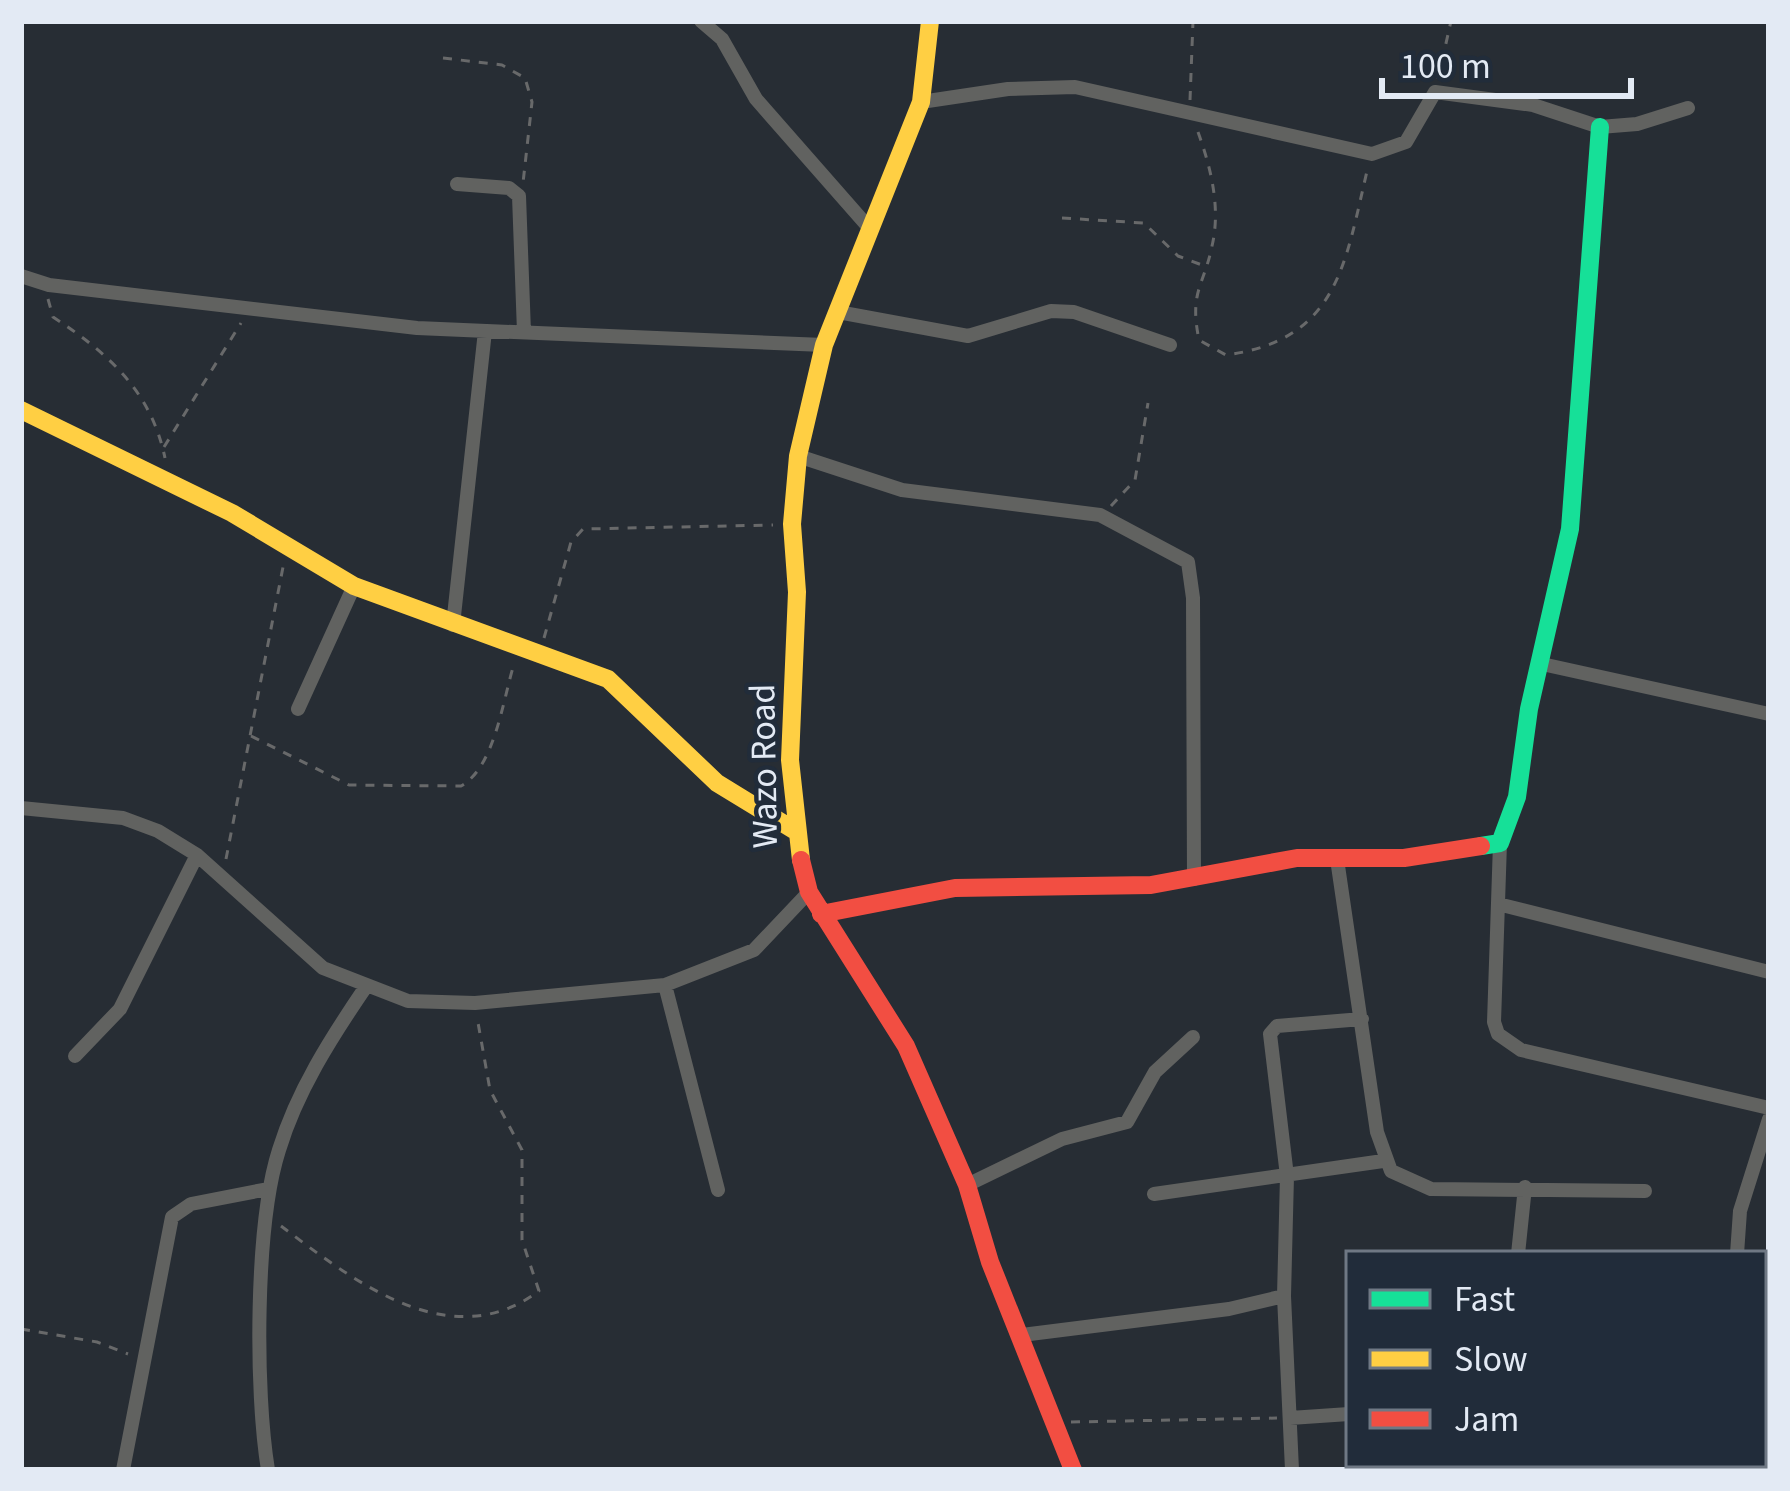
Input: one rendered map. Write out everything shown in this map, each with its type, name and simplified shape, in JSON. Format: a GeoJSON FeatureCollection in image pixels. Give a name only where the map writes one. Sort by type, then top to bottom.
{"type":"FeatureCollection","features":[{"type":"Feature","properties":{"kind":"street"},"geometry":{"type":"LineString","coordinates":[[700,21],[722,39],[756,99],[871,230]]}},
{"type":"Feature","properties":{"kind":"street","name":"Wazo Road"},"geometry":{"type":"LineString","coordinates":[[930,21],[921,102],[824,345],[798,456],[792,524],[797,592],[790,760],[794,830],[809,892],[906,1046],[967,1185],[990,1262],[1073,1470]]}},
{"type":"Feature","properties":{"kind":"street"},"geometry":{"type":"LineString","coordinates":[[921,102],[1008,89],[1076,87],[1372,154],[1406,142],[1435,92],[1519,102],[1600,128],[1637,124],[1688,108]]}},
{"type":"Feature","properties":{"kind":"street"},"geometry":{"type":"LineString","coordinates":[[1600,128],[1577,468],[1516,797],[1500,843],[1494,1022],[1508,1043],[1769,1108]]}},
{"type":"Feature","properties":{"kind":"street"},"geometry":{"type":"LineString","coordinates":[[457,184],[509,188],[519,196],[524,332]]}},
{"type":"Feature","properties":{"kind":"street"},"geometry":{"type":"LineString","coordinates":[[21,276],[49,285],[417,328],[824,345]]}},
{"type":"Feature","properties":{"kind":"street"},"geometry":{"type":"LineString","coordinates":[[838,312],[968,336],[1051,311],[1074,312],[1170,345]]}},
{"type":"Feature","properties":{"kind":"street"},"geometry":{"type":"LineString","coordinates":[[452,625],[485,331]]}},
{"type":"Feature","properties":{"kind":"street"},"geometry":{"type":"LineString","coordinates":[[21,410],[232,514],[354,586],[608,679],[717,783],[794,830]]}},
{"type":"Feature","properties":{"kind":"street"},"geometry":{"type":"LineString","coordinates":[[798,456],[902,490],[1100,515],[1191,568],[1194,878]]}},
{"type":"Feature","properties":{"kind":"street"},"geometry":{"type":"LineString","coordinates":[[298,709],[354,586]]}},
{"type":"Feature","properties":{"kind":"street"},"geometry":{"type":"LineString","coordinates":[[1542,664],[1769,713]]}},
{"type":"Feature","properties":{"kind":"street"},"geometry":{"type":"LineString","coordinates":[[21,808],[123,818],[197,855],[323,968],[408,1001],[475,1003],[665,985],[754,950],[809,892]]}},
{"type":"Feature","properties":{"kind":"street"},"geometry":{"type":"LineString","coordinates":[[821,914],[956,888],[1151,885],[1249,864],[1403,858],[1500,843]]}},
{"type":"Feature","properties":{"kind":"street"},"geometry":{"type":"LineString","coordinates":[[75,1055],[119,1009],[197,855]]}},
{"type":"Feature","properties":{"kind":"street"},"geometry":{"type":"LineString","coordinates":[[1337,859],[1383,1161],[1398,1178],[1431,1189],[1463,1192],[1525,1187],[1645,1191]]}},
{"type":"Feature","properties":{"kind":"street"},"geometry":{"type":"LineString","coordinates":[[1498,904],[1769,973]]}},
{"type":"Feature","properties":{"kind":"street"},"geometry":{"type":"LineString","coordinates":[[665,985],[718,1190]]}},
{"type":"Feature","properties":{"kind":"street"},"geometry":{"type":"LineString","coordinates":[[268,1470],[260,1387],[268,1189],[299,1098],[365,988]]}},
{"type":"Feature","properties":{"kind":"street"},"geometry":{"type":"LineString","coordinates":[[1292,1470],[1284,1296],[1286,1176],[1270,1063],[1272,1030],[1362,1019]]}},
{"type":"Feature","properties":{"kind":"street"},"geometry":{"type":"LineString","coordinates":[[967,1185],[1062,1139],[1127,1122],[1155,1072],[1193,1037]]}},
{"type":"Feature","properties":{"kind":"street"},"geometry":{"type":"LineString","coordinates":[[1737,1251],[1740,1211],[1769,1119]]}},
{"type":"Feature","properties":{"kind":"street"},"geometry":{"type":"LineString","coordinates":[[1154,1194],[1383,1161]]}},
{"type":"Feature","properties":{"kind":"street"},"geometry":{"type":"LineString","coordinates":[[1518,1251],[1525,1187]]}},
{"type":"Feature","properties":{"kind":"street"},"geometry":{"type":"LineString","coordinates":[[123,1470],[172,1217],[191,1204],[268,1189]]}},
{"type":"Feature","properties":{"kind":"street"},"geometry":{"type":"LineString","coordinates":[[1022,1335],[1229,1309],[1284,1296]]}},
{"type":"Feature","properties":{"kind":"street"},"geometry":{"type":"LineString","coordinates":[[1290,1418],[1346,1414]]}},
{"type":"Feature","properties":{"kind":"path"},"geometry":{"type":"LineString","coordinates":[[1193,21],[1190,112],[1212,171],[1214,233],[1196,291],[1196,326],[1199,340],[1213,351],[1243,353],[1299,333],[1331,296],[1372,154]]}},
{"type":"Feature","properties":{"kind":"path"},"geometry":{"type":"LineString","coordinates":[[1435,92],[1451,21]]}},
{"type":"Feature","properties":{"kind":"path"},"geometry":{"type":"LineString","coordinates":[[443,58],[502,65],[526,78],[532,102],[519,196]]}},
{"type":"Feature","properties":{"kind":"path"},"geometry":{"type":"LineString","coordinates":[[1062,218],[1144,223],[1178,256],[1203,265]]}},
{"type":"Feature","properties":{"kind":"path"},"geometry":{"type":"LineString","coordinates":[[49,285],[50,314],[128,376],[149,408],[170,484]]}},
{"type":"Feature","properties":{"kind":"path"},"geometry":{"type":"LineString","coordinates":[[163,448],[252,308]]}},
{"type":"Feature","properties":{"kind":"path"},"geometry":{"type":"LineString","coordinates":[[1100,515],[1135,480],[1148,403]]}},
{"type":"Feature","properties":{"kind":"path"},"geometry":{"type":"LineString","coordinates":[[540,651],[572,542],[580,530],[792,524]]}},
{"type":"Feature","properties":{"kind":"path"},"geometry":{"type":"LineString","coordinates":[[222,878],[269,620],[289,550]]}},
{"type":"Feature","properties":{"kind":"path"},"geometry":{"type":"LineString","coordinates":[[251,736],[340,783],[461,786],[472,780],[484,760],[520,644]]}},
{"type":"Feature","properties":{"kind":"path"},"geometry":{"type":"LineString","coordinates":[[268,1217],[391,1301],[432,1313],[486,1318],[539,1291],[523,1240],[522,1150],[490,1090],[475,1003]]}},
{"type":"Feature","properties":{"kind":"path"},"geometry":{"type":"LineString","coordinates":[[21,1329],[98,1342],[146,1361]]}},
{"type":"Feature","properties":{"kind":"path"},"geometry":{"type":"LineString","coordinates":[[1057,1421],[1290,1418]]}},
{"type":"Feature","properties":{"kind":"traffic: fast"},"geometry":{"type":"LineString","coordinates":[[1481,846],[1500,843],[1517,797],[1529,709],[1570,529],[1600,127]]}},
{"type":"Feature","properties":{"kind":"traffic: slow"},"geometry":{"type":"LineString","coordinates":[[801,860],[790,760],[797,592],[792,524],[798,456],[824,345],[921,102],[930,21]]}},
{"type":"Feature","properties":{"kind":"traffic: slow"},"geometry":{"type":"LineString","coordinates":[[21,410],[232,513],[354,586],[608,679],[717,783],[794,830]]}},
{"type":"Feature","properties":{"kind":"traffic: jam"},"geometry":{"type":"LineString","coordinates":[[821,914],[955,888],[1151,885],[1297,858],[1404,858],[1481,846]]}},
{"type":"Feature","properties":{"kind":"traffic: jam"},"geometry":{"type":"LineString","coordinates":[[801,860],[809,892],[906,1046],[967,1185],[990,1262],[1073,1470]]}}]}
